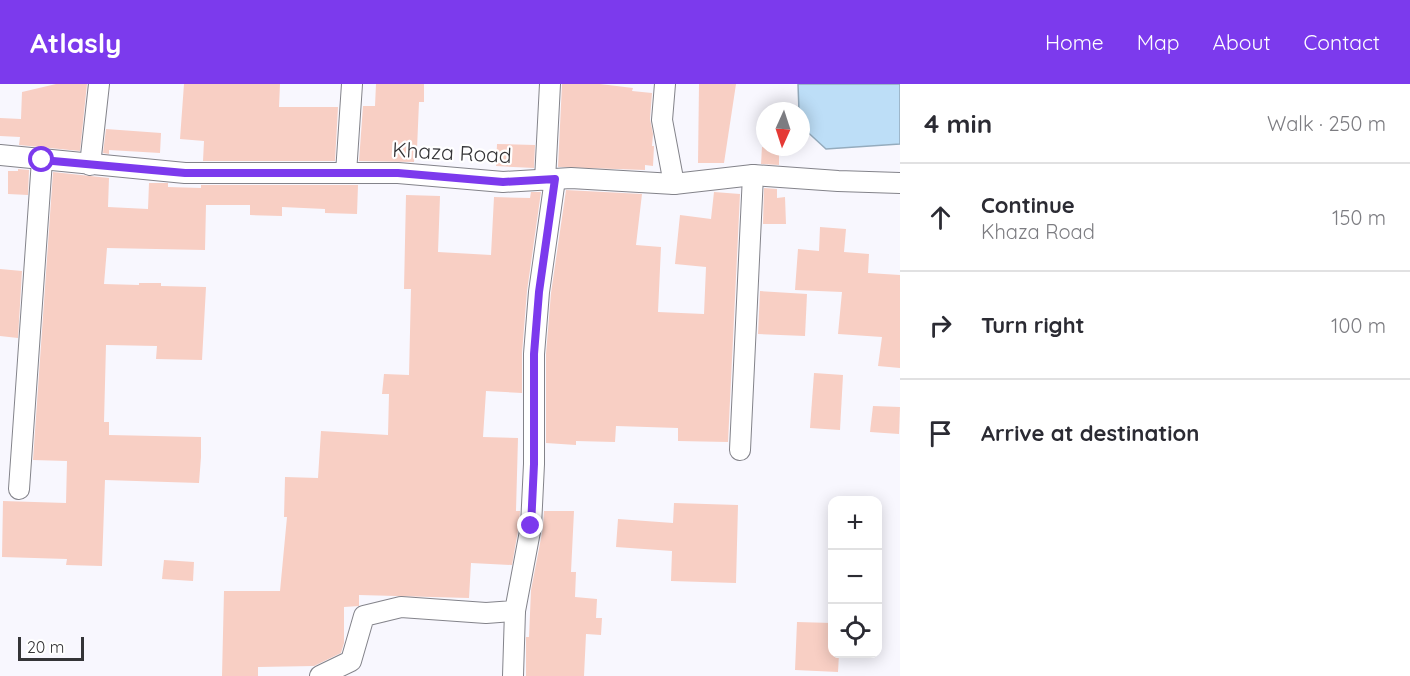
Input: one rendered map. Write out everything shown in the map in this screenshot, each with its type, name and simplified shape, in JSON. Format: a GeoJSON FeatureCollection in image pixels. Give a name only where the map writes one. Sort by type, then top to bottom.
{"type":"FeatureCollection","features":[{"type":"Feature","properties":{"kind":"street"},"geometry":{"type":"LineString","coordinates":[[90,165],[99,84]]}},
{"type":"Feature","properties":{"kind":"street"},"geometry":{"type":"LineString","coordinates":[[346,173],[352,84]]}},
{"type":"Feature","properties":{"kind":"street"},"geometry":{"type":"LineString","coordinates":[[513,676],[515,611],[531,526],[534,464],[534,354],[550,180],[550,84]]}},
{"type":"Feature","properties":{"kind":"street"},"geometry":{"type":"LineString","coordinates":[[665,84],[662,120],[674,184]]}},
{"type":"Feature","properties":{"kind":"street","name":"Khaza Road"},"geometry":{"type":"LineString","coordinates":[[0,156],[185,173],[398,173],[503,182],[571,178],[674,184],[753,175],[900,183]]}},
{"type":"Feature","properties":{"kind":"street"},"geometry":{"type":"LineString","coordinates":[[19,489],[42,160]]}},
{"type":"Feature","properties":{"kind":"street"},"geometry":{"type":"LineString","coordinates":[[740,450],[753,175]]}},
{"type":"Feature","properties":{"kind":"street"},"geometry":{"type":"LineString","coordinates":[[320,676],[351,661],[364,616],[401,607],[486,613],[515,611]]}},
{"type":"Feature","properties":{"kind":"water"},"geometry":{"type":"Polygon","coordinates":[[[798,84],[900,84],[900,144],[826,149],[810,134],[810,102],[799,102],[798,84]]]}},
{"type":"Feature","properties":{"kind":"building"},"geometry":{"type":"Polygon","coordinates":[[[56,84],[87,84],[80,151],[19,145],[20,137],[0,136],[0,118],[21,119],[22,92],[56,84]]]}},
{"type":"Feature","properties":{"kind":"building"},"geometry":{"type":"Polygon","coordinates":[[[184,84],[280,84],[279,107],[338,107],[335,161],[203,161],[204,141],[180,139],[184,84]]]}},
{"type":"Feature","properties":{"kind":"building"},"geometry":{"type":"Polygon","coordinates":[[[376,84],[424,84],[424,102],[419,102],[417,149],[415,148],[414,162],[359,161],[363,106],[375,106],[376,84]]]}},
{"type":"Feature","properties":{"kind":"building"},"geometry":{"type":"Polygon","coordinates":[[[562,84],[600,84],[652,93],[650,119],[653,134],[652,146],[654,146],[653,166],[645,165],[645,170],[558,167],[562,84]]]}},
{"type":"Feature","properties":{"kind":"building"},"geometry":{"type":"Polygon","coordinates":[[[699,84],[736,84],[724,163],[698,163],[699,84]]]}},
{"type":"Feature","properties":{"kind":"building"},"geometry":{"type":"Polygon","coordinates":[[[106,129],[161,133],[160,153],[109,150],[109,154],[103,153],[106,129]]]}},
{"type":"Feature","properties":{"kind":"building"},"geometry":{"type":"Polygon","coordinates":[[[497,144],[535,145],[534,168],[496,166],[497,144]]]}},
{"type":"Feature","properties":{"kind":"building"},"geometry":{"type":"Polygon","coordinates":[[[761,156],[779,156],[779,165],[761,164],[761,156]]]}},
{"type":"Feature","properties":{"kind":"building"},"geometry":{"type":"Polygon","coordinates":[[[18,169],[29,170],[28,195],[8,194],[8,171],[18,171],[18,169]]]}},
{"type":"Feature","properties":{"kind":"building"},"geometry":{"type":"Polygon","coordinates":[[[53,172],[109,178],[108,207],[148,209],[149,183],[168,183],[168,187],[201,188],[201,185],[358,185],[357,214],[325,213],[325,209],[282,207],[282,216],[250,215],[250,205],[206,205],[205,250],[107,248],[104,284],[161,283],[161,286],[206,287],[202,360],[156,359],[157,346],[106,345],[104,422],[109,422],[109,435],[201,437],[201,457],[199,483],[105,480],[102,566],[66,565],[67,559],[2,557],[3,501],[66,503],[67,461],[33,460],[53,172]]]}},
{"type":"Feature","properties":{"kind":"building"},"geometry":{"type":"Polygon","coordinates":[[[764,188],[777,189],[777,198],[785,197],[786,224],[763,224],[764,188]]]}},
{"type":"Feature","properties":{"kind":"building"},"geometry":{"type":"Polygon","coordinates":[[[566,190],[642,194],[636,245],[661,247],[658,312],[704,314],[706,267],[675,264],[680,215],[711,219],[714,192],[740,194],[728,442],[678,441],[678,428],[616,426],[615,442],[576,441],[576,445],[546,443],[546,354],[551,293],[566,190]]]}},
{"type":"Feature","properties":{"kind":"building"},"geometry":{"type":"Polygon","coordinates":[[[531,192],[541,192],[527,291],[522,353],[522,393],[486,391],[483,437],[518,438],[516,511],[520,511],[512,565],[471,563],[469,598],[359,595],[359,606],[344,607],[344,643],[341,653],[314,666],[258,667],[258,676],[222,676],[224,591],[280,591],[287,517],[284,517],[285,477],[318,478],[321,431],[388,435],[389,394],[382,394],[384,374],[409,375],[411,289],[404,289],[406,195],[440,196],[438,252],[491,255],[494,197],[530,198],[531,192]]]}},
{"type":"Feature","properties":{"kind":"building"},"geometry":{"type":"Polygon","coordinates":[[[820,227],[846,229],[844,252],[869,254],[868,273],[900,275],[900,368],[878,366],[882,337],[838,334],[842,292],[795,290],[798,249],[819,251],[820,227]]]}},
{"type":"Feature","properties":{"kind":"building"},"geometry":{"type":"Polygon","coordinates":[[[0,269],[22,271],[18,338],[0,336],[0,269]]]}},
{"type":"Feature","properties":{"kind":"building"},"geometry":{"type":"Polygon","coordinates":[[[760,291],[807,294],[805,336],[758,334],[760,291]]]}},
{"type":"Feature","properties":{"kind":"building"},"geometry":{"type":"Polygon","coordinates":[[[814,373],[843,375],[840,430],[810,428],[814,373]]]}},
{"type":"Feature","properties":{"kind":"building"},"geometry":{"type":"Polygon","coordinates":[[[873,406],[900,407],[899,434],[870,432],[873,406]]]}},
{"type":"Feature","properties":{"kind":"building"},"geometry":{"type":"Polygon","coordinates":[[[674,503],[738,505],[736,583],[671,581],[672,551],[616,547],[618,519],[673,523],[674,503]]]}},
{"type":"Feature","properties":{"kind":"building"},"geometry":{"type":"Polygon","coordinates":[[[544,511],[574,511],[571,572],[576,572],[575,597],[597,599],[596,618],[602,618],[601,635],[586,634],[584,676],[526,676],[526,637],[529,637],[531,590],[544,511]]]}},
{"type":"Feature","properties":{"kind":"building"},"geometry":{"type":"Polygon","coordinates":[[[164,560],[194,562],[193,581],[162,579],[164,560]]]}},
{"type":"Feature","properties":{"kind":"building"},"geometry":{"type":"Polygon","coordinates":[[[797,622],[828,623],[828,658],[839,658],[838,672],[795,670],[797,622]]]}},
{"type":"Feature","properties":{"kind":"route"},"geometry":{"type":"LineString","coordinates":[[42,160],[185,173],[398,173],[503,182],[555,179],[539,292],[534,354],[535,409],[531,526]]}}]}
